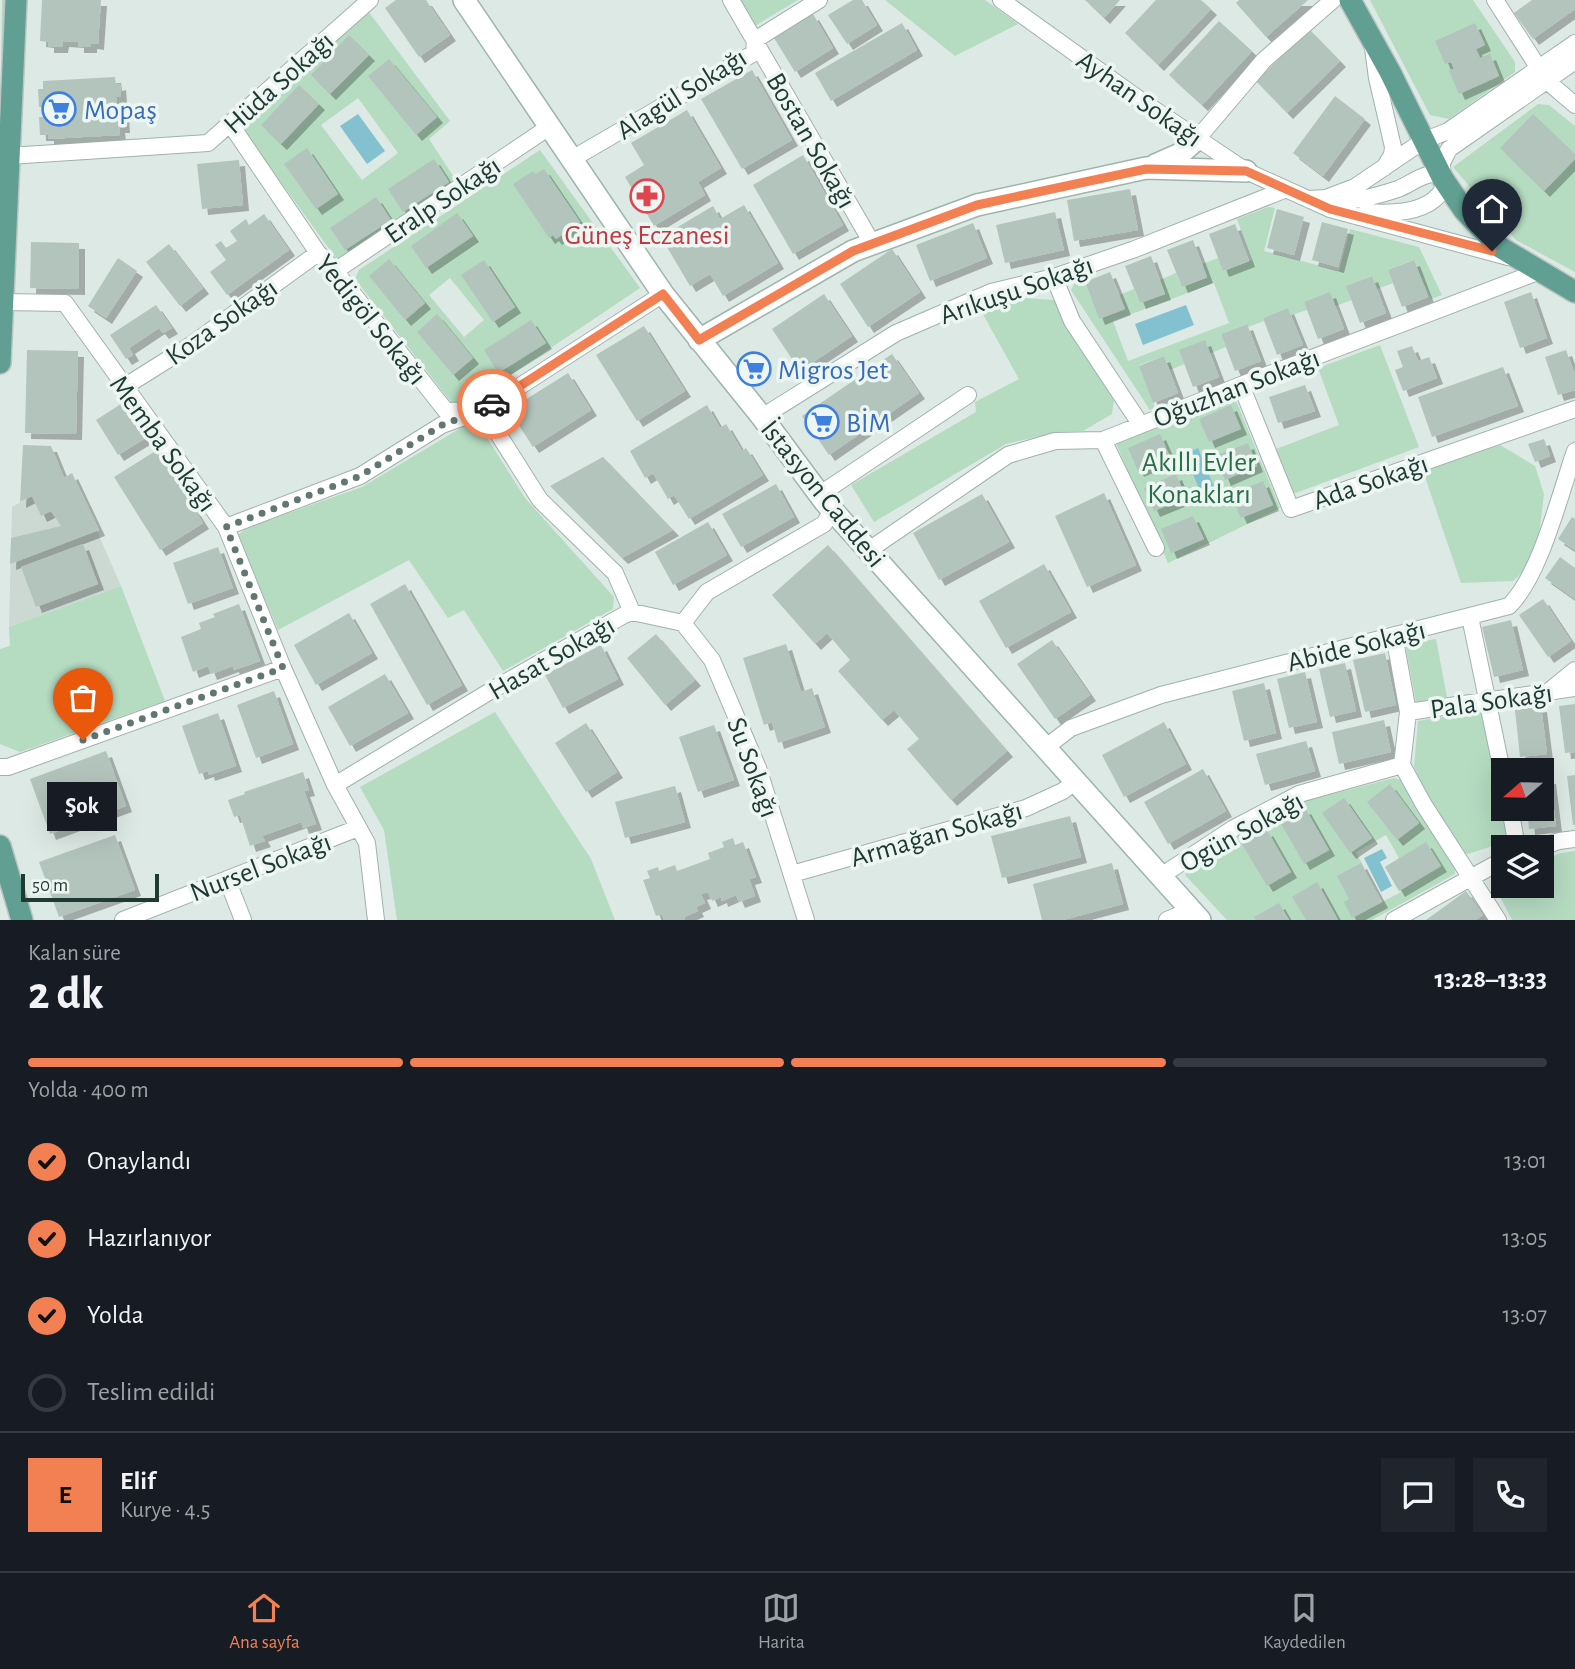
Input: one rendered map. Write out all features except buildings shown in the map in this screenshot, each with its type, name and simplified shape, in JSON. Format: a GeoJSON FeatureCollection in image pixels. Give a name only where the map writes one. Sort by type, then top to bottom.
{"type":"FeatureCollection","features":[{"type":"Feature","properties":{"kind":"main road"},"geometry":{"type":"LineString","coordinates":[[0,363],[16,0]]}},
{"type":"Feature","properties":{"kind":"main road"},"geometry":{"type":"LineString","coordinates":[[1350,0],[1443,179],[1464,209],[1498,246],[1575,292]]}},
{"type":"Feature","properties":{"kind":"main road"},"geometry":{"type":"LineString","coordinates":[[0,846],[22,920]]}},
{"type":"Feature","properties":{"kind":"street","name":"Hüda Sokağı"},"geometry":{"type":"LineString","coordinates":[[9,156],[208,143],[370,0]]}},
{"type":"Feature","properties":{"kind":"street","name":"İstasyon Caddesi"},"geometry":{"type":"LineString","coordinates":[[464,0],[663,294],[762,417],[825,503],[1196,915]]}},
{"type":"Feature","properties":{"kind":"street","name":"Bostan Sokağı"},"geometry":{"type":"LineString","coordinates":[[731,0],[872,243]]}},
{"type":"Feature","properties":{"kind":"street","name":"Alagül Sokağı"},"geometry":{"type":"LineString","coordinates":[[572,159],[754,53],[755,40],[820,0]]}},
{"type":"Feature","properties":{"kind":"street","name":"Ayhan Sokağı"},"geometry":{"type":"LineString","coordinates":[[1001,0],[1143,102],[1246,171],[1306,200],[1356,217],[1492,251],[1532,267]]}},
{"type":"Feature","properties":{"kind":"street"},"geometry":{"type":"LineString","coordinates":[[699,340],[853,251],[872,243],[977,205],[1146,169],[1180,154],[1198,138],[1264,60],[1333,0]]}},
{"type":"Feature","properties":{"kind":"street"},"geometry":{"type":"LineString","coordinates":[[1495,0],[1543,75],[1575,105]]}},
{"type":"Feature","properties":{"kind":"street"},"geometry":{"type":"LineString","coordinates":[[1368,32],[1392,139],[1392,155],[1382,170]]}},
{"type":"Feature","properties":{"kind":"street"},"geometry":{"type":"LineString","coordinates":[[1306,200],[1352,210],[1382,213],[1402,212],[1436,198],[1443,189],[1442,163],[1449,149],[1543,75],[1575,43]]}},
{"type":"Feature","properties":{"kind":"street"},"geometry":{"type":"LineString","coordinates":[[1306,200],[1345,192],[1423,141],[1448,131],[1543,75],[1575,61]]}},
{"type":"Feature","properties":{"kind":"street","name":"Yedigöl Sokağı"},"geometry":{"type":"LineString","coordinates":[[231,125],[318,253],[446,411],[483,410]]}},
{"type":"Feature","properties":{"kind":"street","name":"Eralp Sokağı"},"geometry":{"type":"LineString","coordinates":[[335,271],[549,127]]}},
{"type":"Feature","properties":{"kind":"street"},"geometry":{"type":"LineString","coordinates":[[1146,169],[1246,171]]}},
{"type":"Feature","properties":{"kind":"street"},"geometry":{"type":"LineString","coordinates":[[1306,200],[1343,202],[1395,190],[1429,174],[1438,174],[1443,179]]}},
{"type":"Feature","properties":{"kind":"street","name":"Arıkuşu Sokağı"},"geometry":{"type":"LineString","coordinates":[[762,417],[895,333],[991,292],[1054,277],[1135,249],[1284,190]]}},
{"type":"Feature","properties":{"kind":"street","name":"Koza Sokağı"},"geometry":{"type":"LineString","coordinates":[[124,387],[191,345],[318,253]]}},
{"type":"Feature","properties":{"kind":"street","name":"Oğuzhan Sokağı"},"geometry":{"type":"LineString","coordinates":[[869,550],[1008,455],[1055,441],[1103,440],[1532,267]]}},
{"type":"Feature","properties":{"kind":"street"},"geometry":{"type":"LineString","coordinates":[[1054,277],[1072,321],[1141,425]]}},
{"type":"Feature","properties":{"kind":"street"},"geometry":{"type":"LineString","coordinates":[[226,527],[360,476],[442,425],[483,410],[663,294]]}},
{"type":"Feature","properties":{"kind":"street","name":"Memba Sokağı"},"geometry":{"type":"LineString","coordinates":[[2,302],[65,303],[226,527],[283,668],[335,785],[367,843],[376,920]]}},
{"type":"Feature","properties":{"kind":"street","name":"Ada Sokağı"},"geometry":{"type":"LineString","coordinates":[[1241,385],[1291,509],[1575,410]]}},
{"type":"Feature","properties":{"kind":"street"},"geometry":{"type":"LineString","coordinates":[[683,623],[706,593],[824,524],[825,503],[968,395]]}},
{"type":"Feature","properties":{"kind":"street"},"geometry":{"type":"LineString","coordinates":[[483,410],[540,500],[615,573],[632,612]]}},
{"type":"Feature","properties":{"kind":"street"},"geometry":{"type":"LineString","coordinates":[[1103,440],[1156,548]]}},
{"type":"Feature","properties":{"kind":"street","name":"Abide Sokağı"},"geometry":{"type":"LineString","coordinates":[[1046,747],[1071,728],[1161,695],[1509,606],[1520,595],[1533,571],[1575,451]]}},
{"type":"Feature","properties":{"kind":"street","name":"Hasat Sokağı"},"geometry":{"type":"LineString","coordinates":[[335,785],[492,690],[632,612],[683,623]]}},
{"type":"Feature","properties":{"kind":"street"},"geometry":{"type":"LineString","coordinates":[[1470,617],[1499,758]]}},
{"type":"Feature","properties":{"kind":"street","name":"Su Sokağı"},"geometry":{"type":"LineString","coordinates":[[683,623],[712,660],[758,768],[806,920]]}},
{"type":"Feature","properties":{"kind":"street"},"geometry":{"type":"LineString","coordinates":[[1394,635],[1408,712],[1402,765],[1424,805],[1499,920]]}},
{"type":"Feature","properties":{"kind":"street"},"geometry":{"type":"LineString","coordinates":[[0,767],[8,767],[283,668]]}},
{"type":"Feature","properties":{"kind":"street"},"geometry":{"type":"LineString","coordinates":[[1548,692],[1575,670]]}},
{"type":"Feature","properties":{"kind":"street","name":"Pala Sokağı"},"geometry":{"type":"LineString","coordinates":[[1408,712],[1575,688]]}},
{"type":"Feature","properties":{"kind":"street","name":"Ogün Sokağı"},"geometry":{"type":"LineString","coordinates":[[1161,876],[1234,828],[1299,794],[1402,765]]}},
{"type":"Feature","properties":{"kind":"street","name":"Armağan Sokağı"},"geometry":{"type":"LineString","coordinates":[[792,874],[1026,808],[1063,791],[1076,780]]}},
{"type":"Feature","properties":{"kind":"street","name":"Nursel Sokağı"},"geometry":{"type":"LineString","coordinates":[[123,920],[358,828]]}},
{"type":"Feature","properties":{"kind":"street"},"geometry":{"type":"LineString","coordinates":[[1554,843],[1575,839]]}},
{"type":"Feature","properties":{"kind":"street"},"geometry":{"type":"LineString","coordinates":[[1394,920],[1491,866]]}},
{"type":"Feature","properties":{"kind":"street"},"geometry":{"type":"LineString","coordinates":[[227,879],[243,920]]}},
{"type":"Feature","properties":{"kind":"street"},"geometry":{"type":"LineString","coordinates":[[1167,920],[1196,915]]}},
{"type":"Feature","properties":{"kind":"shaded area"},"geometry":{"type":"Polygon","coordinates":[[[72,474],[121,586],[9,627],[12,507],[72,474]]]}},
{"type":"Feature","properties":{"kind":"green space"},"geometry":{"type":"Polygon","coordinates":[[[2,0],[8,0],[0,180],[2,0]]]}},
{"type":"Feature","properties":{"kind":"green space"},"geometry":{"type":"Polygon","coordinates":[[[737,0],[798,0],[753,27],[737,0]]]}},
{"type":"Feature","properties":{"kind":"green space"},"geometry":{"type":"Polygon","coordinates":[[[885,0],[985,0],[1018,24],[955,56],[885,0]]]}},
{"type":"Feature","properties":{"kind":"green space"},"geometry":{"type":"Polygon","coordinates":[[[1370,0],[1473,0],[1515,62],[1515,72],[1449,119],[1430,115],[1370,0]]]}},
{"type":"Feature","properties":{"kind":"green space"},"geometry":{"type":"Polygon","coordinates":[[[368,11],[450,121],[429,139],[457,182],[338,261],[241,127],[368,11]],[[358,98],[321,125],[362,180],[398,153],[358,98]]]}},
{"type":"Feature","properties":{"kind":"green space"},"geometry":{"type":"Polygon","coordinates":[[[1538,104],[1549,105],[1575,126],[1575,272],[1516,240],[1453,167],[1538,104]]]}},
{"type":"Feature","properties":{"kind":"green space"},"geometry":{"type":"Polygon","coordinates":[[[540,150],[640,288],[472,401],[451,402],[355,279],[359,270],[540,150]],[[450,278],[429,295],[464,337],[484,320],[450,278]]]}},
{"type":"Feature","properties":{"kind":"green space"},"geometry":{"type":"Polygon","coordinates":[[[1268,207],[1275,208],[1264,251],[1339,271],[1350,229],[1419,247],[1442,295],[1431,299],[1413,260],[1388,270],[1393,283],[1377,289],[1371,276],[1347,286],[1352,300],[1335,306],[1304,302],[1307,310],[1291,315],[1288,308],[1263,318],[1264,321],[1248,327],[1246,324],[1221,334],[1226,347],[1170,370],[1164,356],[1139,365],[1155,408],[1150,410],[1071,290],[1076,280],[1083,278],[1099,318],[1119,295],[1134,289],[1140,303],[1165,294],[1160,280],[1176,273],[1182,287],[1207,278],[1202,264],[1218,258],[1224,271],[1252,260],[1237,219],[1268,207]],[[1214,283],[1113,321],[1128,361],[1229,323],[1214,283]]]}},
{"type":"Feature","properties":{"kind":"green space"},"geometry":{"type":"Polygon","coordinates":[[[1024,298],[1054,300],[1115,392],[1112,414],[1083,431],[1057,432],[1006,444],[874,522],[851,485],[976,412],[975,402],[1019,379],[980,309],[1024,298]]]}},
{"type":"Feature","properties":{"kind":"green space"},"geometry":{"type":"Polygon","coordinates":[[[1380,345],[1419,447],[1293,494],[1276,449],[1339,425],[1318,368],[1380,345]]]}},
{"type":"Feature","properties":{"kind":"green space","name":"Akıllı Evler Konakları"},"geometry":{"type":"Polygon","coordinates":[[[1233,393],[1280,508],[1168,563],[1115,441],[1233,393]]]}},
{"type":"Feature","properties":{"kind":"green space"},"geometry":{"type":"Polygon","coordinates":[[[469,423],[479,425],[525,498],[614,597],[613,609],[503,671],[464,610],[448,618],[409,560],[278,630],[238,535],[246,528],[362,487],[469,423]]]}},
{"type":"Feature","properties":{"kind":"green space"},"geometry":{"type":"Polygon","coordinates":[[[1500,445],[1535,466],[1544,494],[1539,535],[1525,570],[1513,581],[1461,583],[1423,471],[1500,445]]]}},
{"type":"Feature","properties":{"kind":"green space"},"geometry":{"type":"Polygon","coordinates":[[[121,586],[165,701],[20,752],[0,744],[0,649],[10,646],[9,627],[121,586]]]}},
{"type":"Feature","properties":{"kind":"green space"},"geometry":{"type":"Polygon","coordinates":[[[1436,639],[1447,697],[1416,702],[1405,644],[1436,639]]]}},
{"type":"Feature","properties":{"kind":"green space"},"geometry":{"type":"Polygon","coordinates":[[[1482,711],[1492,758],[1491,821],[1505,821],[1508,835],[1491,835],[1491,847],[1464,855],[1433,807],[1414,767],[1418,721],[1482,711]]]}},
{"type":"Feature","properties":{"kind":"green space"},"geometry":{"type":"Polygon","coordinates":[[[495,712],[591,859],[615,920],[397,920],[384,830],[360,787],[495,712]]]}},
{"type":"Feature","properties":{"kind":"green space"},"geometry":{"type":"Polygon","coordinates":[[[1394,778],[1401,780],[1455,867],[1455,874],[1372,920],[1227,920],[1185,875],[1189,867],[1235,836],[1302,802],[1394,778]],[[1386,835],[1356,852],[1382,902],[1401,892],[1385,867],[1399,858],[1386,835]]]}},
{"type":"Feature","properties":{"kind":"green space"},"geometry":{"type":"Polygon","coordinates":[[[1575,851],[1575,920],[1512,920],[1501,898],[1554,898],[1554,856],[1575,851]]]}},
{"type":"Feature","properties":{"kind":"water"},"geometry":{"type":"Polygon","coordinates":[[[358,114],[385,151],[367,164],[340,126],[358,114]]]}},
{"type":"Feature","properties":{"kind":"water"},"geometry":{"type":"Polygon","coordinates":[[[1186,305],[1194,325],[1143,345],[1135,324],[1186,305]]]}},
{"type":"Feature","properties":{"kind":"water"},"geometry":{"type":"Polygon","coordinates":[[[1198,448],[1219,499],[1205,504],[1185,454],[1198,448]]]}},
{"type":"Feature","properties":{"kind":"water"},"geometry":{"type":"Polygon","coordinates":[[[1382,849],[1387,858],[1380,862],[1392,886],[1381,892],[1364,858],[1382,849]]]}},
{"type":"Feature","properties":{"kind":"way so far"},"geometry":{"type":"LineString","coordinates":[[83,740],[283,668],[226,527],[360,476],[442,425],[492,404]]}},
{"type":"Feature","properties":{"kind":"place","name":"Mopaş"},"geometry":{"type":"Point","coordinates":[59,109]}},
{"type":"Feature","properties":{"kind":"place","name":"Güneş Eczanesi"},"geometry":{"type":"Point","coordinates":[647,196]}},
{"type":"Feature","properties":{"kind":"place","name":"Migros Jet"},"geometry":{"type":"Point","coordinates":[754,369]}},
{"type":"Feature","properties":{"kind":"place","name":"BİM"},"geometry":{"type":"Point","coordinates":[822,422]}},
{"type":"Feature","properties":{"kind":"place","name":"Şok"},"geometry":{"type":"Point","coordinates":[83,740]}},
{"type":"Feature","properties":{"kind":"route"},"geometry":{"type":"LineString","coordinates":[[492,404],[663,294],[699,340],[853,251],[872,243],[977,205],[1146,169],[1246,171],[1330,209],[1492,251]]}}]}
